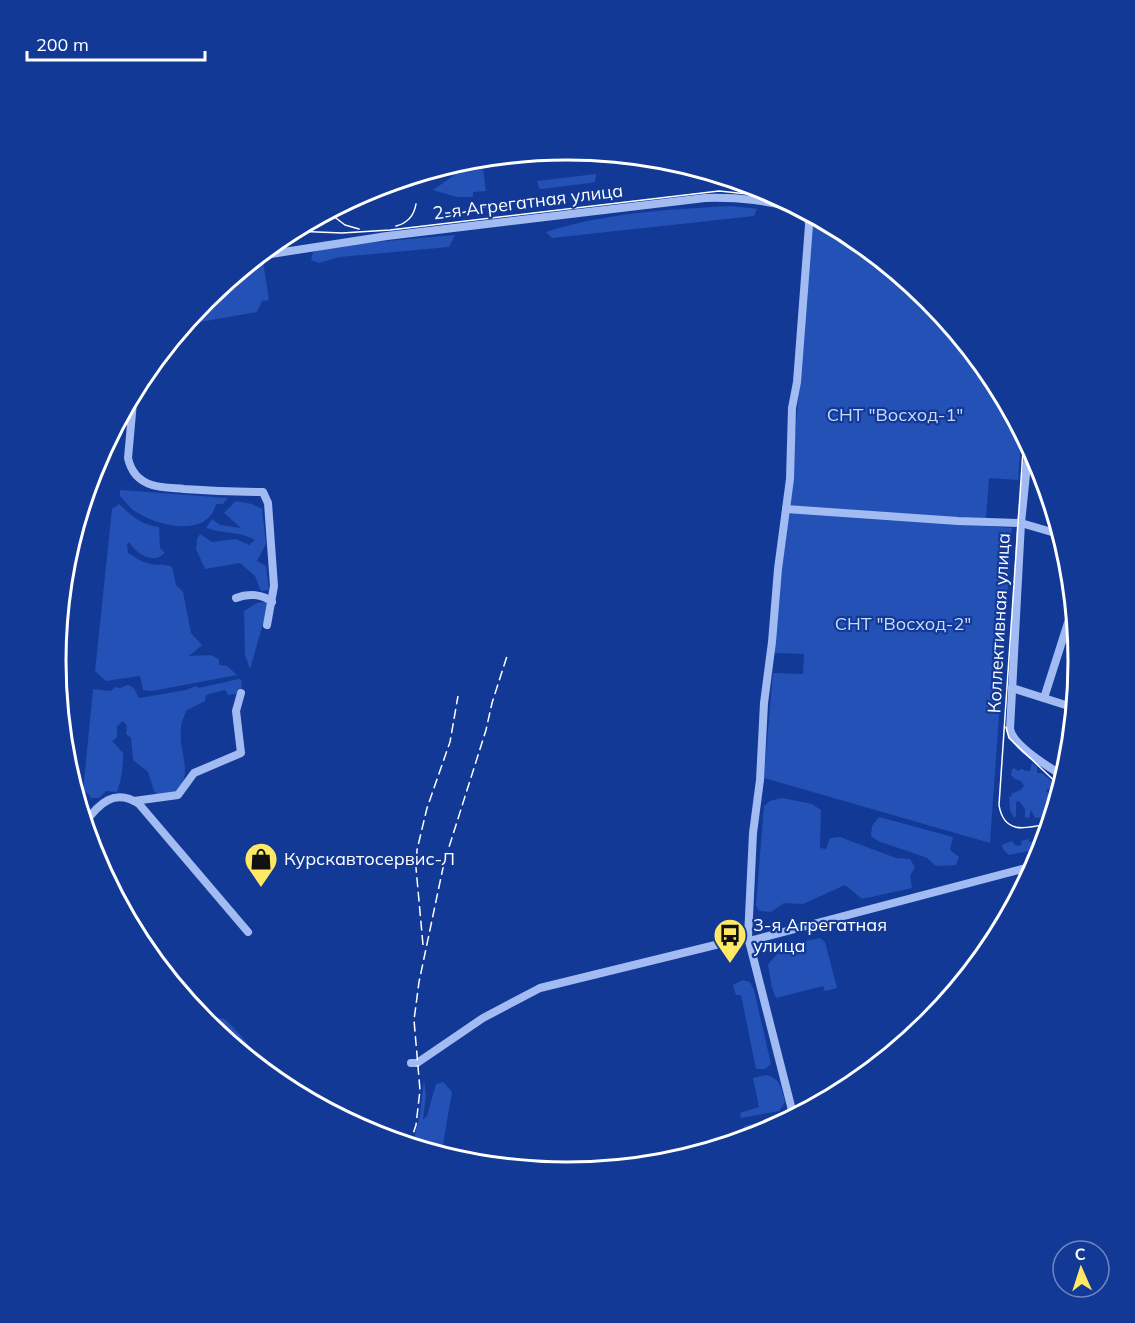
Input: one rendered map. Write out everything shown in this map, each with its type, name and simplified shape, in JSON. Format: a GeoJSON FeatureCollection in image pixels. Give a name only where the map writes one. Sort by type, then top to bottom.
{"type":"FeatureCollection","features":[{"type":"Feature","properties":{"kind":"street","name":"2-я Агрегатная улица"},"geometry":{"type":"LineString","coordinates":[[278,253],[387,236],[705,198],[738,197],[766,201]]}},
{"type":"Feature","properties":{"kind":"street"},"geometry":{"type":"LineString","coordinates":[[792,1110],[748,939],[753,833],[760,780],[764,703],[790,479],[792,408],[797,382],[809,222]]}},
{"type":"Feature","properties":{"kind":"street"},"geometry":{"type":"LineString","coordinates":[[133,411],[129,458],[136,476],[152,485],[171,488],[218,492],[263,492],[268,503],[274,586],[267,625]]}},
{"type":"Feature","properties":{"kind":"street","name":"Коллективная улица"},"geometry":{"type":"LineString","coordinates":[[1027,461],[1017,523],[1011,734],[1024,748],[1056,771]]}},
{"type":"Feature","properties":{"kind":"street"},"geometry":{"type":"LineString","coordinates":[[786,509],[1017,523],[1052,532]]}},
{"type":"Feature","properties":{"kind":"street"},"geometry":{"type":"LineString","coordinates":[[236,598],[252,595],[270,599],[272,602]]}},
{"type":"Feature","properties":{"kind":"street"},"geometry":{"type":"LineString","coordinates":[[1044,698],[1068,624]]}},
{"type":"Feature","properties":{"kind":"street"},"geometry":{"type":"LineString","coordinates":[[1012,688],[1067,705]]}},
{"type":"Feature","properties":{"kind":"street"},"geometry":{"type":"LineString","coordinates":[[134,801],[178,795],[194,773],[241,753],[236,711],[241,693]]}},
{"type":"Feature","properties":{"kind":"street"},"geometry":{"type":"LineString","coordinates":[[91,816],[106,801],[122,797],[129,797],[139,804],[248,932]]}},
{"type":"Feature","properties":{"kind":"street"},"geometry":{"type":"LineString","coordinates":[[411,1063],[417,1063],[483,1018],[540,988],[748,939],[1024,868]]}},
{"type":"Feature","properties":{"kind":"green space"},"geometry":{"type":"Polygon","coordinates":[[[483,169],[486,191],[473,192],[473,197],[457,197],[433,190],[456,174],[483,169]]]}},
{"type":"Feature","properties":{"kind":"green space"},"geometry":{"type":"Polygon","coordinates":[[[596,174],[595,182],[542,189],[539,188],[537,181],[596,174]]]}},
{"type":"Feature","properties":{"kind":"green space"},"geometry":{"type":"Polygon","coordinates":[[[732,206],[757,209],[754,216],[552,238],[546,232],[614,216],[732,206]]]}},
{"type":"Feature","properties":{"kind":"green space","name":"СНТ \"Восход-1\""},"geometry":{"type":"Polygon","coordinates":[[[811,224],[846,245],[898,284],[945,331],[984,383],[1017,440],[1021,448],[1018,480],[989,478],[986,520],[788,507],[811,224]]]}},
{"type":"Feature","properties":{"kind":"green space"},"geometry":{"type":"Polygon","coordinates":[[[455,235],[449,247],[340,257],[319,263],[311,260],[313,252],[341,245],[455,235]]]}},
{"type":"Feature","properties":{"kind":"green space"},"geometry":{"type":"Polygon","coordinates":[[[263,263],[269,300],[262,301],[257,312],[200,322],[237,284],[263,263]]]}},
{"type":"Feature","properties":{"kind":"green space"},"geometry":{"type":"Polygon","coordinates":[[[120,490],[228,498],[223,504],[216,504],[211,515],[202,522],[191,526],[179,526],[142,516],[120,496],[120,490]]]}},
{"type":"Feature","properties":{"kind":"green space"},"geometry":{"type":"Polygon","coordinates":[[[236,501],[252,504],[262,509],[266,544],[257,561],[266,566],[269,590],[261,591],[255,576],[240,563],[205,569],[196,549],[200,534],[212,542],[236,539],[249,545],[255,540],[244,535],[206,528],[212,519],[220,525],[241,528],[224,513],[236,501]]]}},
{"type":"Feature","properties":{"kind":"green space"},"geometry":{"type":"Polygon","coordinates":[[[119,504],[142,522],[159,527],[160,548],[165,553],[155,558],[145,557],[129,542],[128,553],[146,563],[172,567],[176,585],[183,592],[191,633],[202,645],[189,656],[210,655],[219,659],[219,665],[227,666],[237,675],[152,691],[143,690],[140,676],[106,681],[95,671],[112,509],[119,504]]]}},
{"type":"Feature","properties":{"kind":"green space","name":"СНТ \"Восход-2\""},"geometry":{"type":"Polygon","coordinates":[[[787,512],[1012,528],[990,843],[764,778],[773,673],[803,674],[804,654],[774,653],[787,512]]]}},
{"type":"Feature","properties":{"kind":"green space"},"geometry":{"type":"Polygon","coordinates":[[[263,602],[269,603],[250,669],[245,655],[244,611],[263,602]]]}},
{"type":"Feature","properties":{"kind":"green space"},"geometry":{"type":"Polygon","coordinates":[[[239,679],[242,681],[241,690],[236,694],[228,695],[225,690],[206,695],[205,701],[187,710],[181,728],[185,768],[182,784],[177,793],[158,795],[154,791],[148,772],[133,760],[131,738],[126,734],[127,726],[123,721],[117,726],[117,737],[112,741],[123,753],[122,772],[117,792],[106,791],[99,798],[91,798],[88,793],[83,792],[93,689],[111,691],[115,687],[128,685],[134,688],[139,698],[186,690],[196,686],[199,688],[239,679]]]}},
{"type":"Feature","properties":{"kind":"green space"},"geometry":{"type":"Polygon","coordinates":[[[1032,763],[1037,767],[1037,773],[1042,773],[1054,783],[1053,787],[1046,790],[1050,796],[1044,817],[1035,818],[1031,810],[1029,818],[1025,817],[1025,809],[1019,801],[1016,802],[1014,818],[1010,810],[1009,796],[1012,797],[1011,794],[1024,786],[1021,781],[1011,775],[1012,769],[1030,771],[1032,763]]]}},
{"type":"Feature","properties":{"kind":"green space"},"geometry":{"type":"Polygon","coordinates":[[[782,798],[812,804],[821,810],[820,848],[826,849],[830,838],[840,837],[896,858],[910,859],[915,867],[910,876],[912,888],[862,899],[845,885],[803,904],[784,903],[771,912],[759,911],[756,905],[764,806],[770,801],[782,798]]]}},
{"type":"Feature","properties":{"kind":"green space"},"geometry":{"type":"Polygon","coordinates":[[[879,817],[953,837],[950,850],[959,857],[956,865],[936,866],[927,858],[878,841],[871,836],[872,826],[879,817]]]}},
{"type":"Feature","properties":{"kind":"green space"},"geometry":{"type":"Polygon","coordinates":[[[1037,836],[1032,850],[1009,855],[1003,849],[1002,845],[1012,841],[1016,846],[1022,845],[1021,841],[1028,839],[1030,842],[1034,841],[1037,836]]]}},
{"type":"Feature","properties":{"kind":"green space"},"geometry":{"type":"Polygon","coordinates":[[[820,938],[825,942],[837,988],[825,991],[823,986],[776,998],[768,965],[785,949],[797,943],[820,938]]]}},
{"type":"Feature","properties":{"kind":"green space"},"geometry":{"type":"Polygon","coordinates":[[[743,980],[750,982],[754,990],[771,1064],[765,1069],[756,1069],[741,995],[736,995],[733,985],[743,980]]]}},
{"type":"Feature","properties":{"kind":"green space"},"geometry":{"type":"Polygon","coordinates":[[[223,1018],[251,1051],[217,1019],[223,1018]]]}},
{"type":"Feature","properties":{"kind":"green space"},"geometry":{"type":"Polygon","coordinates":[[[766,1075],[777,1081],[785,1102],[779,1111],[741,1118],[740,1113],[759,1107],[753,1078],[766,1075]]]}},
{"type":"Feature","properties":{"kind":"green space"},"geometry":{"type":"Polygon","coordinates":[[[424,1080],[426,1095],[423,1120],[427,1116],[436,1084],[443,1082],[452,1092],[443,1147],[414,1139],[424,1080]]]}},
{"type":"Feature","properties":{"kind":"green space"},"geometry":{"type":"Polygon","coordinates":[[[771,1119],[742,1131],[744,1126],[771,1119]]]}},
{"type":"Feature","properties":{"kind":"tram line"},"geometry":{"type":"LineString","coordinates":[[310,232],[342,233],[390,230],[719,191],[748,194]]}},
{"type":"Feature","properties":{"kind":"tram line"},"geometry":{"type":"LineString","coordinates":[[396,226],[410,218],[416,204]]}},
{"type":"Feature","properties":{"kind":"tram line"},"geometry":{"type":"LineString","coordinates":[[437,219],[485,207]]}},
{"type":"Feature","properties":{"kind":"tram line"},"geometry":{"type":"LineString","coordinates":[[335,218],[345,225],[359,229]]}},
{"type":"Feature","properties":{"kind":"tram line"},"geometry":{"type":"LineString","coordinates":[[1023,453],[999,805],[1006,822],[1012,826],[1026,828],[1041,825]]}},
{"type":"Feature","properties":{"kind":"tram line"},"geometry":{"type":"LineString","coordinates":[[1006,727],[1009,738],[1054,781]]}},
{"type":"Feature","properties":{"kind":"railway"},"geometry":{"type":"LineString","coordinates":[[412,1138],[416,1125],[420,1090],[414,1020],[419,982],[444,863],[508,653]]}},
{"type":"Feature","properties":{"kind":"railway"},"geometry":{"type":"LineString","coordinates":[[423,945],[416,868],[417,850],[427,808],[450,742],[458,696]]}},
{"type":"Feature","properties":{"kind":"place","name":"Курскавтосервис-Л"},"geometry":{"type":"Point","coordinates":[261,888]}},
{"type":"Feature","properties":{"kind":"place","name":"3-я Агрегатная улица"},"geometry":{"type":"Point","coordinates":[730,964]}}]}
